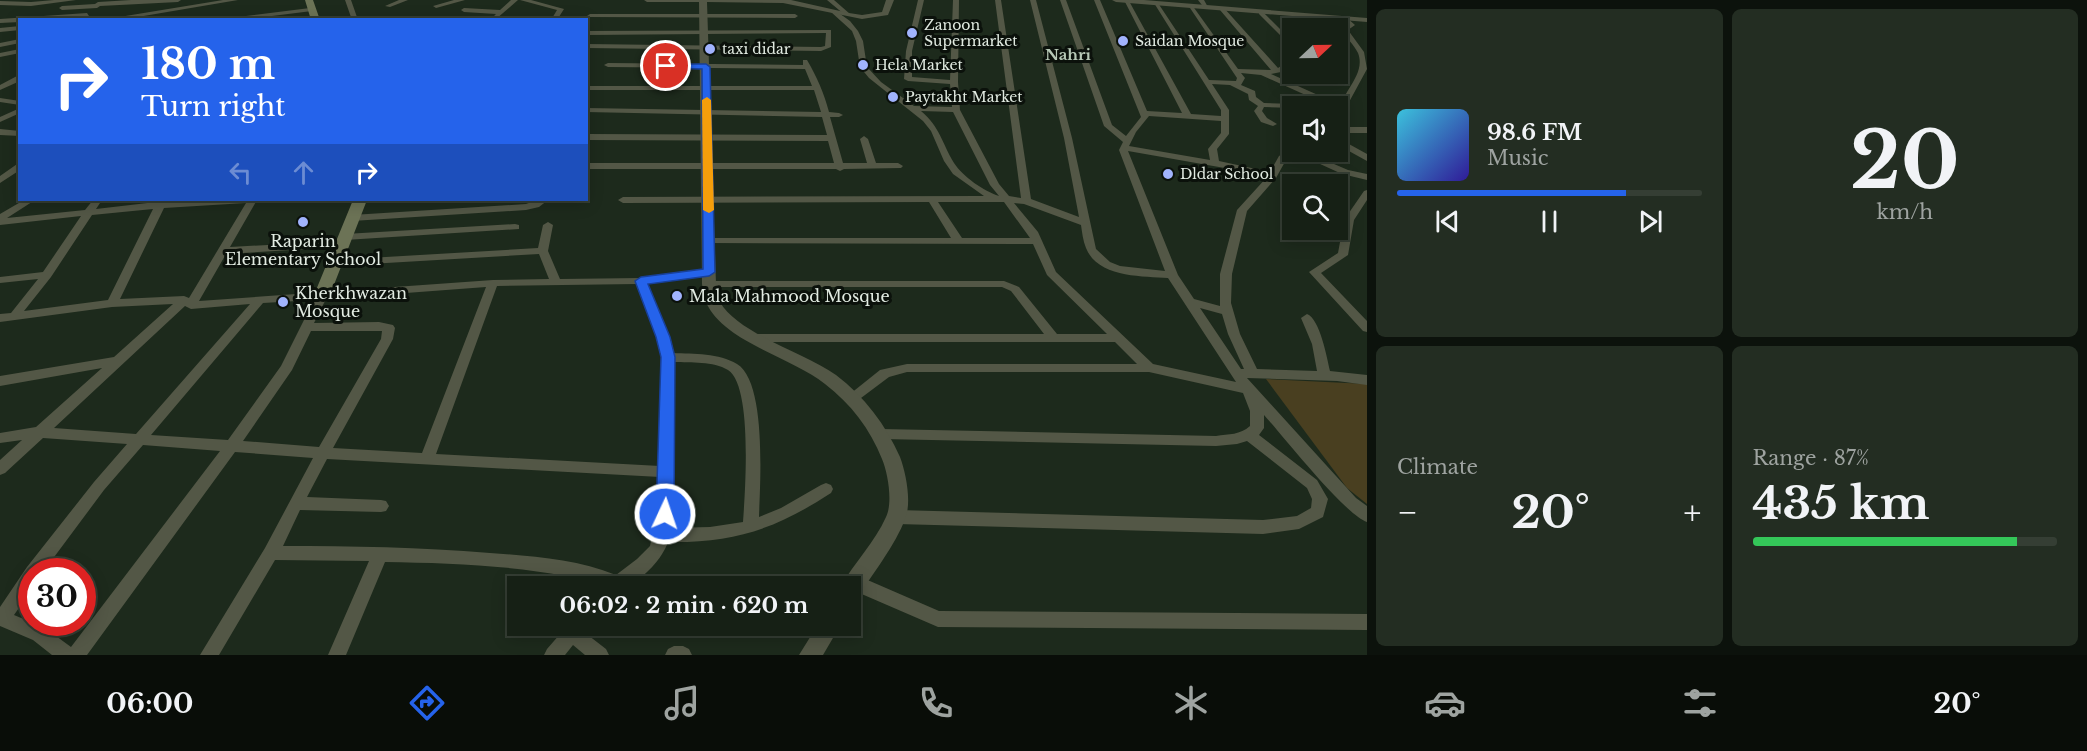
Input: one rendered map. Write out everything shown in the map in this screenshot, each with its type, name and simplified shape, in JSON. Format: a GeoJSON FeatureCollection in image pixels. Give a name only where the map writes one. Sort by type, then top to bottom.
{"type":"FeatureCollection","features":[{"type":"Feature","properties":{"kind":"main road"},"geometry":{"type":"LineString","coordinates":[[309,0],[310,10],[315,18]]}},
{"type":"Feature","properties":{"kind":"main road"},"geometry":{"type":"LineString","coordinates":[[322,295],[360,201]]}},
{"type":"Feature","properties":{"kind":"street"},"geometry":{"type":"LineString","coordinates":[[0,3],[31,4],[73,0]]}},
{"type":"Feature","properties":{"kind":"street"},"geometry":{"type":"LineString","coordinates":[[56,8],[98,3],[178,0]]}},
{"type":"Feature","properties":{"kind":"street"},"geometry":{"type":"LineString","coordinates":[[120,18],[147,17],[235,0]]}},
{"type":"Feature","properties":{"kind":"street"},"geometry":{"type":"LineString","coordinates":[[348,0],[354,18]]}},
{"type":"Feature","properties":{"kind":"street"},"geometry":{"type":"LineString","coordinates":[[388,6],[405,0]]}},
{"type":"Feature","properties":{"kind":"street"},"geometry":{"type":"LineString","coordinates":[[436,6],[462,0]]}},
{"type":"Feature","properties":{"kind":"street"},"geometry":{"type":"LineString","coordinates":[[496,18],[515,0]]}},
{"type":"Feature","properties":{"kind":"street"},"geometry":{"type":"LineString","coordinates":[[523,0],[561,9],[555,18]]}},
{"type":"Feature","properties":{"kind":"street"},"geometry":{"type":"LineString","coordinates":[[588,46],[801,49],[828,47],[829,31],[647,0]]}},
{"type":"Feature","properties":{"kind":"street"},"geometry":{"type":"LineString","coordinates":[[830,0],[847,17],[859,36],[862,63],[867,72],[891,93],[914,108],[932,126],[951,167],[996,200]]}},
{"type":"Feature","properties":{"kind":"street"},"geometry":{"type":"LineString","coordinates":[[588,33],[704,11],[781,1],[847,17],[881,15],[886,12],[890,0]]}},
{"type":"Feature","properties":{"kind":"street"},"geometry":{"type":"LineString","coordinates":[[921,0],[909,51],[908,79],[954,82]]}},
{"type":"Feature","properties":{"kind":"street"},"geometry":{"type":"LineString","coordinates":[[957,0],[954,82],[956,110],[994,185],[1023,217],[1051,273],[1149,368]]}},
{"type":"Feature","properties":{"kind":"street"},"geometry":{"type":"LineString","coordinates":[[998,0],[1026,201]]}},
{"type":"Feature","properties":{"kind":"street"},"geometry":{"type":"LineString","coordinates":[[1034,0],[1068,138],[1091,249],[1102,264],[1172,275]]}},
{"type":"Feature","properties":{"kind":"street"},"geometry":{"type":"LineString","coordinates":[[1063,0],[1108,126],[1125,144],[1172,275],[1190,302],[1246,373]]}},
{"type":"Feature","properties":{"kind":"street"},"geometry":{"type":"LineString","coordinates":[[1097,0],[1145,117],[1125,144]]}},
{"type":"Feature","properties":{"kind":"street"},"geometry":{"type":"LineString","coordinates":[[1116,0],[1331,18]]}},
{"type":"Feature","properties":{"kind":"street"},"geometry":{"type":"LineString","coordinates":[[1201,0],[1207,8]]}},
{"type":"Feature","properties":{"kind":"street"},"geometry":{"type":"LineString","coordinates":[[1126,1],[1187,115]]}},
{"type":"Feature","properties":{"kind":"street"},"geometry":{"type":"LineString","coordinates":[[120,18],[131,2]]}},
{"type":"Feature","properties":{"kind":"street"},"geometry":{"type":"LineString","coordinates":[[63,18],[84,17],[98,3]]}},
{"type":"Feature","properties":{"kind":"street"},"geometry":{"type":"LineString","coordinates":[[1159,3],[1225,110],[1225,134],[1212,146],[1210,151],[1215,162]]}},
{"type":"Feature","properties":{"kind":"street"},"geometry":{"type":"LineString","coordinates":[[1190,6],[1239,71],[1240,81],[1209,82]]}},
{"type":"Feature","properties":{"kind":"street"},"geometry":{"type":"LineString","coordinates":[[192,8],[192,18]]}},
{"type":"Feature","properties":{"kind":"street"},"geometry":{"type":"LineString","coordinates":[[1222,9],[1276,71]]}},
{"type":"Feature","properties":{"kind":"street"},"geometry":{"type":"LineString","coordinates":[[236,18],[310,10]]}},
{"type":"Feature","properties":{"kind":"street"},"geometry":{"type":"LineString","coordinates":[[464,10],[502,12]]}},
{"type":"Feature","properties":{"kind":"street"},"geometry":{"type":"LineString","coordinates":[[704,11],[709,278],[713,302],[726,319],[754,338],[802,361],[830,379],[852,398],[881,434],[898,475],[897,518],[860,576]]}},
{"type":"Feature","properties":{"kind":"street"},"geometry":{"type":"LineString","coordinates":[[590,16],[704,11],[795,15]]}},
{"type":"Feature","properties":{"kind":"street"},"geometry":{"type":"LineString","coordinates":[[1260,13],[1282,35]]}},
{"type":"Feature","properties":{"kind":"street"},"geometry":{"type":"LineString","coordinates":[[1348,19],[1367,20]]}},
{"type":"Feature","properties":{"kind":"street"},"geometry":{"type":"LineString","coordinates":[[0,21],[18,20]]}},
{"type":"Feature","properties":{"kind":"street"},"geometry":{"type":"LineString","coordinates":[[0,30],[18,28]]}},
{"type":"Feature","properties":{"kind":"street"},"geometry":{"type":"LineString","coordinates":[[0,38],[18,34]]}},
{"type":"Feature","properties":{"kind":"street"},"geometry":{"type":"LineString","coordinates":[[1347,96],[1364,68],[1363,50],[1348,34]]}},
{"type":"Feature","properties":{"kind":"street"},"geometry":{"type":"LineString","coordinates":[[0,45],[18,41]]}},
{"type":"Feature","properties":{"kind":"street"},"geometry":{"type":"LineString","coordinates":[[801,49],[818,88],[840,168]]}},
{"type":"Feature","properties":{"kind":"street"},"geometry":{"type":"LineString","coordinates":[[0,55],[18,51]]}},
{"type":"Feature","properties":{"kind":"street"},"geometry":{"type":"LineString","coordinates":[[608,65],[808,67]]}},
{"type":"Feature","properties":{"kind":"street"},"geometry":{"type":"LineString","coordinates":[[1239,71],[1261,72],[1282,69]]}},
{"type":"Feature","properties":{"kind":"street"},"geometry":{"type":"LineString","coordinates":[[1261,72],[1308,96]]}},
{"type":"Feature","properties":{"kind":"street"},"geometry":{"type":"LineString","coordinates":[[0,89],[18,79]]}},
{"type":"Feature","properties":{"kind":"street"},"geometry":{"type":"LineString","coordinates":[[1233,83],[1249,90],[1252,98],[1262,105],[1282,106]]}},
{"type":"Feature","properties":{"kind":"street"},"geometry":{"type":"LineString","coordinates":[[0,89],[18,84]]}},
{"type":"Feature","properties":{"kind":"street"},"geometry":{"type":"LineString","coordinates":[[588,88],[818,88]]}},
{"type":"Feature","properties":{"kind":"street"},"geometry":{"type":"LineString","coordinates":[[0,100],[18,103]]}},
{"type":"Feature","properties":{"kind":"street"},"geometry":{"type":"LineString","coordinates":[[1262,105],[1259,106],[1260,116],[1273,124]]}},
{"type":"Feature","properties":{"kind":"street"},"geometry":{"type":"LineString","coordinates":[[914,108],[956,110]]}},
{"type":"Feature","properties":{"kind":"street"},"geometry":{"type":"LineString","coordinates":[[588,110],[707,110],[839,115]]}},
{"type":"Feature","properties":{"kind":"street"},"geometry":{"type":"LineString","coordinates":[[0,120],[18,111]]}},
{"type":"Feature","properties":{"kind":"street"},"geometry":{"type":"LineString","coordinates":[[1144,113],[1224,119]]}},
{"type":"Feature","properties":{"kind":"street"},"geometry":{"type":"LineString","coordinates":[[1348,130],[1367,130]]}},
{"type":"Feature","properties":{"kind":"street"},"geometry":{"type":"LineString","coordinates":[[0,132],[18,134]]}},
{"type":"Feature","properties":{"kind":"street"},"geometry":{"type":"LineString","coordinates":[[588,137],[831,138]]}},
{"type":"Feature","properties":{"kind":"street"},"geometry":{"type":"LineString","coordinates":[[864,139],[873,167]]}},
{"type":"Feature","properties":{"kind":"street"},"geometry":{"type":"LineString","coordinates":[[1125,144],[1159,156],[1215,162],[1273,176]]}},
{"type":"Feature","properties":{"kind":"street"},"geometry":{"type":"LineString","coordinates":[[1348,147],[1367,158]]}},
{"type":"Feature","properties":{"kind":"street"},"geometry":{"type":"LineString","coordinates":[[881,434],[1216,441],[1249,435],[1257,428],[1257,411],[1248,389],[1246,373],[1228,312],[1226,274],[1242,210],[1273,176],[1282,158]]}},
{"type":"Feature","properties":{"kind":"street"},"geometry":{"type":"LineString","coordinates":[[1322,162],[1367,177]]}},
{"type":"Feature","properties":{"kind":"street"},"geometry":{"type":"LineString","coordinates":[[0,180],[18,166]]}},
{"type":"Feature","properties":{"kind":"street"},"geometry":{"type":"LineString","coordinates":[[588,166],[840,168],[898,166]]}},
{"type":"Feature","properties":{"kind":"street"},"geometry":{"type":"LineString","coordinates":[[1334,174],[1336,168]]}},
{"type":"Feature","properties":{"kind":"street"},"geometry":{"type":"LineString","coordinates":[[1367,193],[1349,220],[1343,255],[1314,272],[1367,327]]}},
{"type":"Feature","properties":{"kind":"street"},"geometry":{"type":"LineString","coordinates":[[623,200],[1007,199],[1026,201],[1086,223]]}},
{"type":"Feature","properties":{"kind":"street"},"geometry":{"type":"LineString","coordinates":[[932,200],[958,240]]}},
{"type":"Feature","properties":{"kind":"street"},"geometry":{"type":"LineString","coordinates":[[0,220],[28,201]]}},
{"type":"Feature","properties":{"kind":"street"},"geometry":{"type":"LineString","coordinates":[[15,315],[47,275],[96,201]]}},
{"type":"Feature","properties":{"kind":"street"},"geometry":{"type":"LineString","coordinates":[[0,220],[86,215],[161,202],[206,201]]}},
{"type":"Feature","properties":{"kind":"street"},"geometry":{"type":"LineString","coordinates":[[0,469],[118,360],[187,302],[223,250],[251,201]]}},
{"type":"Feature","properties":{"kind":"street"},"geometry":{"type":"LineString","coordinates":[[352,218],[526,207],[542,201]]}},
{"type":"Feature","properties":{"kind":"street"},"geometry":{"type":"LineString","coordinates":[[112,303],[161,202]]}},
{"type":"Feature","properties":{"kind":"street"},"geometry":{"type":"LineString","coordinates":[[548,225],[543,251],[556,282]]}},
{"type":"Feature","properties":{"kind":"street"},"geometry":{"type":"LineString","coordinates":[[223,250],[515,227]]}},
{"type":"Feature","properties":{"kind":"street"},"geometry":{"type":"LineString","coordinates":[[709,240],[1036,241]]}},
{"type":"Feature","properties":{"kind":"street"},"geometry":{"type":"LineString","coordinates":[[335,263],[543,251]]}},
{"type":"Feature","properties":{"kind":"street"},"geometry":{"type":"LineString","coordinates":[[0,280],[47,275]]}},
{"type":"Feature","properties":{"kind":"street"},"geometry":{"type":"LineString","coordinates":[[0,318],[112,303],[259,301],[493,283],[709,278],[1004,284],[1015,289],[1052,336]]}},
{"type":"Feature","properties":{"kind":"street"},"geometry":{"type":"LineString","coordinates":[[627,576],[657,550],[664,535],[667,472],[668,357],[663,337],[641,281]]}},
{"type":"Feature","properties":{"kind":"street"},"geometry":{"type":"LineString","coordinates":[[428,457],[493,283]]}},
{"type":"Feature","properties":{"kind":"street"},"geometry":{"type":"LineString","coordinates":[[76,655],[232,446],[282,375],[322,295]]}},
{"type":"Feature","properties":{"kind":"street"},"geometry":{"type":"LineString","coordinates":[[44,558],[99,486],[259,301]]}},
{"type":"Feature","properties":{"kind":"street"},"geometry":{"type":"LineString","coordinates":[[1190,302],[1228,312]]}},
{"type":"Feature","properties":{"kind":"street"},"geometry":{"type":"LineString","coordinates":[[1306,318],[1318,344],[1324,375]]}},
{"type":"Feature","properties":{"kind":"street"},"geometry":{"type":"LineString","coordinates":[[209,655],[272,553],[296,503],[387,339],[389,328],[380,326],[307,327]]}},
{"type":"Feature","properties":{"kind":"street"},"geometry":{"type":"LineString","coordinates":[[754,338],[1052,336],[1118,338]]}},
{"type":"Feature","properties":{"kind":"street"},"geometry":{"type":"LineString","coordinates":[[668,357],[725,363],[740,372],[747,388],[752,446],[751,527]]}},
{"type":"Feature","properties":{"kind":"street"},"geometry":{"type":"LineString","coordinates":[[0,381],[118,360]]}},
{"type":"Feature","properties":{"kind":"street"},"geometry":{"type":"LineString","coordinates":[[852,398],[885,373],[907,368],[1149,368],[1248,389],[1351,502],[1367,515]]}},
{"type":"Feature","properties":{"kind":"street"},"geometry":{"type":"LineString","coordinates":[[1246,373],[1324,375],[1367,380]]}},
{"type":"Feature","properties":{"kind":"street"},"geometry":{"type":"LineString","coordinates":[[0,438],[40,432],[324,453],[667,472]]}},
{"type":"Feature","properties":{"kind":"street"},"geometry":{"type":"LineString","coordinates":[[897,518],[1263,526],[1299,522],[1318,512],[1320,499],[1312,484],[1249,435]]}},
{"type":"Feature","properties":{"kind":"street"},"geometry":{"type":"LineString","coordinates":[[664,535],[706,536],[751,527],[784,515],[826,489]]}},
{"type":"Feature","properties":{"kind":"street"},"geometry":{"type":"LineString","coordinates":[[296,503],[381,506]]}},
{"type":"Feature","properties":{"kind":"street"},"geometry":{"type":"LineString","coordinates":[[272,553],[381,553],[453,556],[569,567],[601,576]]}},
{"type":"Feature","properties":{"kind":"street"},"geometry":{"type":"LineString","coordinates":[[337,655],[381,553]]}},
{"type":"Feature","properties":{"kind":"street"},"geometry":{"type":"LineString","coordinates":[[861,590],[938,619],[1367,622]]}},
{"type":"Feature","properties":{"kind":"street"},"geometry":{"type":"LineString","coordinates":[[18,594],[1,619],[39,634],[66,655]]}},
{"type":"Feature","properties":{"kind":"street"},"geometry":{"type":"LineString","coordinates":[[553,655],[569,636]]}},
{"type":"Feature","properties":{"kind":"street"},"geometry":{"type":"LineString","coordinates":[[582,636],[600,655]]}},
{"type":"Feature","properties":{"kind":"street"},"geometry":{"type":"LineString","coordinates":[[810,655],[822,636]]}},
{"type":"Feature","properties":{"kind":"street"},"geometry":{"type":"LineString","coordinates":[[674,655],[683,655]]}},
{"type":"Feature","properties":{"kind":"shaded area"},"geometry":{"type":"Polygon","coordinates":[[[1266,379],[1367,384],[1367,504],[1347,488],[1266,379]]]}},
{"type":"Feature","properties":{"kind":"slow traffic"},"geometry":{"type":"LineString","coordinates":[[707,100],[709,210]]}},
{"type":"Feature","properties":{"kind":"place","name":"Zanoon Supermarket"},"geometry":{"type":"Point","coordinates":[912,33]}},
{"type":"Feature","properties":{"kind":"place","name":"Saidan Mosque"},"geometry":{"type":"Point","coordinates":[1123,41]}},
{"type":"Feature","properties":{"kind":"place","name":"taxi didar"},"geometry":{"type":"Point","coordinates":[710,49]}},
{"type":"Feature","properties":{"kind":"place","name":"Hela Market"},"geometry":{"type":"Point","coordinates":[863,65]}},
{"type":"Feature","properties":{"kind":"place","name":"Paytakht Market"},"geometry":{"type":"Point","coordinates":[893,97]}},
{"type":"Feature","properties":{"kind":"place","name":"Dldar School"},"geometry":{"type":"Point","coordinates":[1168,174]}},
{"type":"Feature","properties":{"kind":"place","name":"Raparin Elementary School"},"geometry":{"type":"Point","coordinates":[303,222]}},
{"type":"Feature","properties":{"kind":"place","name":"Mala Mahmood Mosque"},"geometry":{"type":"Point","coordinates":[677,296]}},
{"type":"Feature","properties":{"kind":"place","name":"Kherkhwazan Mosque"},"geometry":{"type":"Point","coordinates":[283,302]}},
{"type":"Feature","properties":{"kind":"district","name":"Nahri"},"geometry":{"type":"Point","coordinates":[1068,55]}},
{"type":"Feature","properties":{"kind":"route"},"geometry":{"type":"LineString","coordinates":[[665,514],[668,357],[663,337],[641,281],[709,272],[706,67],[666,66]]}}]}
